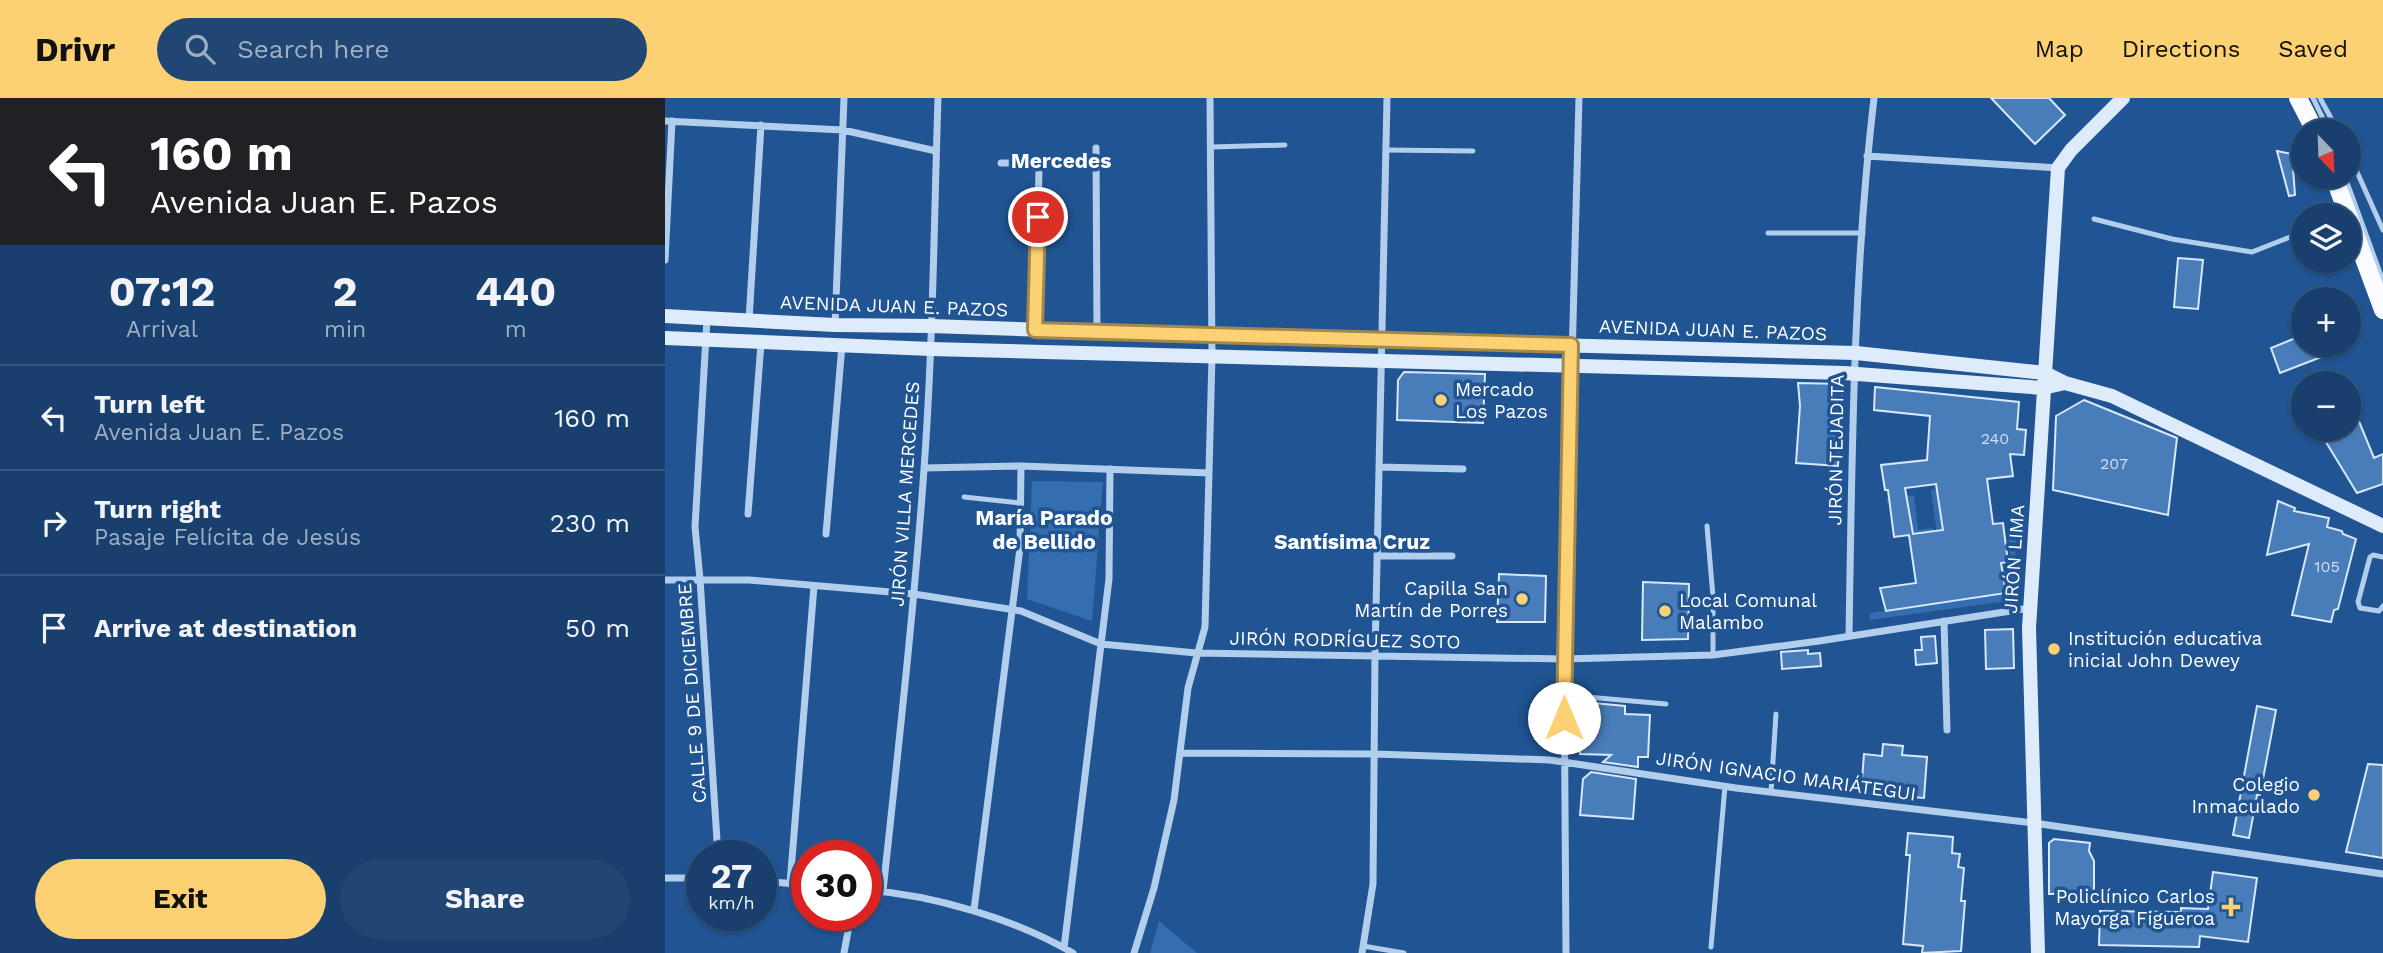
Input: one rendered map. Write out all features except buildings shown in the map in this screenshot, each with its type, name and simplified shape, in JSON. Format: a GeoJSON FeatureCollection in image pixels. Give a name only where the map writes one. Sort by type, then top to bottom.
{"type":"FeatureCollection","features":[{"type":"Feature","properties":{"kind":"main road"},"geometry":{"type":"LineString","coordinates":[[2298,98],[2309,119]]}},
{"type":"Feature","properties":{"kind":"main road"},"geometry":{"type":"LineString","coordinates":[[2361,252],[2383,310]]}},
{"type":"Feature","properties":{"kind":"street"},"geometry":{"type":"LineString","coordinates":[[835,326],[844,98]]}},
{"type":"Feature","properties":{"kind":"street","name":"JIRÓN VILLA MERCEDES"},"geometry":{"type":"LineString","coordinates":[[883,891],[914,594],[924,468],[931,349],[938,98]]}},
{"type":"Feature","properties":{"kind":"street"},"geometry":{"type":"LineString","coordinates":[[1134,953],[1162,856],[1174,800],[1188,688],[1205,627],[1213,336],[1210,98]]}},
{"type":"Feature","properties":{"kind":"street"},"geometry":{"type":"LineString","coordinates":[[1362,950],[1373,884],[1387,98]]}},
{"type":"Feature","properties":{"kind":"street"},"geometry":{"type":"LineString","coordinates":[[1566,953],[1564,659],[1579,98]]}},
{"type":"Feature","properties":{"kind":"street","name":"JIRÓN TEJADITA"},"geometry":{"type":"LineString","coordinates":[[1849,636],[1853,374],[1867,156],[1874,98]]}},
{"type":"Feature","properties":{"kind":"street"},"geometry":{"type":"LineString","coordinates":[[1867,156],[2058,168],[2071,150],[2123,98]]}},
{"type":"Feature","properties":{"kind":"street"},"geometry":{"type":"LineString","coordinates":[[665,260],[669,121],[843,130],[936,151]]}},
{"type":"Feature","properties":{"kind":"street"},"geometry":{"type":"LineString","coordinates":[[748,321],[761,125]]}},
{"type":"Feature","properties":{"kind":"street"},"geometry":{"type":"LineString","coordinates":[[1096,148],[1097,332]]}},
{"type":"Feature","properties":{"kind":"street"},"geometry":{"type":"LineString","coordinates":[[1000,163],[1030,163],[1039,170],[1035,330]]}},
{"type":"Feature","properties":{"kind":"street","name":"JIRÓN LIMA"},"geometry":{"type":"LineString","coordinates":[[2038,953],[2030,608],[2058,168]]}},
{"type":"Feature","properties":{"kind":"street","name":"AVENIDA JUAN E. PAZOS"},"geometry":{"type":"LineString","coordinates":[[665,316],[835,326],[931,326],[1856,353],[2045,373]]}},
{"type":"Feature","properties":{"kind":"street","name":"CALLE 9 DE DICIEMBRE"},"geometry":{"type":"LineString","coordinates":[[707,318],[695,505],[717,840]]}},
{"type":"Feature","properties":{"kind":"street","name":"AVENIDA JUAN E. PAZOS"},"geometry":{"type":"LineString","coordinates":[[665,338],[931,349],[1853,374],[2043,388],[2065,383]]}},
{"type":"Feature","properties":{"kind":"street"},"geometry":{"type":"LineString","coordinates":[[748,514],[761,342]]}},
{"type":"Feature","properties":{"kind":"street"},"geometry":{"type":"LineString","coordinates":[[826,534],[842,345]]}},
{"type":"Feature","properties":{"kind":"street"},"geometry":{"type":"LineString","coordinates":[[2045,373],[2065,383],[2112,396],[2383,526]]}},
{"type":"Feature","properties":{"kind":"street"},"geometry":{"type":"LineString","coordinates":[[924,468],[1021,466],[1209,473]]}},
{"type":"Feature","properties":{"kind":"street"},"geometry":{"type":"LineString","coordinates":[[974,910],[1020,548],[1021,466]]}},
{"type":"Feature","properties":{"kind":"street"},"geometry":{"type":"LineString","coordinates":[[1379,467],[1463,469]]}},
{"type":"Feature","properties":{"kind":"street"},"geometry":{"type":"LineString","coordinates":[[1064,948],[1109,579],[1110,469]]}},
{"type":"Feature","properties":{"kind":"street"},"geometry":{"type":"LineString","coordinates":[[1377,556],[1452,556]]}},
{"type":"Feature","properties":{"kind":"street","name":"JIRÓN RODRÍGUEZ SOTO"},"geometry":{"type":"LineString","coordinates":[[665,580],[749,580],[914,594],[1011,608],[1101,644],[1196,653],[1564,659],[1713,655],[2030,608]]}},
{"type":"Feature","properties":{"kind":"street"},"geometry":{"type":"LineString","coordinates":[[777,883],[790,884],[814,586]]}},
{"type":"Feature","properties":{"kind":"street"},"geometry":{"type":"LineString","coordinates":[[1944,621],[1947,730]]}},
{"type":"Feature","properties":{"kind":"street","name":"JIRÓN IGNACIO MARIÁTEGUI"},"geometry":{"type":"LineString","coordinates":[[1180,753],[1375,754],[1550,760],[1771,792],[2034,823],[2383,874]]}},
{"type":"Feature","properties":{"kind":"street"},"geometry":{"type":"LineString","coordinates":[[665,878],[686,878]]}},
{"type":"Feature","properties":{"kind":"street"},"geometry":{"type":"LineString","coordinates":[[883,891],[974,910],[1073,953]]}},
{"type":"Feature","properties":{"kind":"street"},"geometry":{"type":"LineString","coordinates":[[844,953],[848,931]]}},
{"type":"Feature","properties":{"kind":"lane"},"geometry":{"type":"LineString","coordinates":[[2313,98],[2323,119]]}},
{"type":"Feature","properties":{"kind":"lane"},"geometry":{"type":"LineString","coordinates":[[2320,98],[2331,119]]}},
{"type":"Feature","properties":{"kind":"lane"},"geometry":{"type":"LineString","coordinates":[[1211,147],[1285,145]]}},
{"type":"Feature","properties":{"kind":"lane"},"geometry":{"type":"LineString","coordinates":[[1385,150],[1473,151]]}},
{"type":"Feature","properties":{"kind":"lane"},"geometry":{"type":"LineString","coordinates":[[2361,181],[2383,230]]}},
{"type":"Feature","properties":{"kind":"lane"},"geometry":{"type":"LineString","coordinates":[[2349,189],[2383,281]]}},
{"type":"Feature","properties":{"kind":"lane"},"geometry":{"type":"LineString","coordinates":[[2094,219],[2172,239],[2252,252],[2291,237]]}},
{"type":"Feature","properties":{"kind":"lane"},"geometry":{"type":"LineString","coordinates":[[1768,233],[1863,233]]}},
{"type":"Feature","properties":{"kind":"lane"},"geometry":{"type":"LineString","coordinates":[[964,497],[1021,503]]}},
{"type":"Feature","properties":{"kind":"lane"},"geometry":{"type":"LineString","coordinates":[[1707,526],[1713,597],[1713,655]]}},
{"type":"Feature","properties":{"kind":"lane"},"geometry":{"type":"LineString","coordinates":[[2383,557],[2370,557],[2358,602],[2360,608],[2379,611],[2383,606]]}},
{"type":"Feature","properties":{"kind":"lane"},"geometry":{"type":"LineString","coordinates":[[1564,695],[1666,704]]}},
{"type":"Feature","properties":{"kind":"lane"},"geometry":{"type":"LineString","coordinates":[[1771,792],[1776,713]]}},
{"type":"Feature","properties":{"kind":"lane"},"geometry":{"type":"LineString","coordinates":[[1710,947],[1725,786]]}},
{"type":"Feature","properties":{"kind":"lane"},"geometry":{"type":"LineString","coordinates":[[1362,950],[1404,953]]}},
{"type":"Feature","properties":{"kind":"shaded area"},"geometry":{"type":"Polygon","coordinates":[[[1032,481],[1103,482],[1092,621],[1027,599],[1032,481]]]}},
{"type":"Feature","properties":{"kind":"shaded area"},"geometry":{"type":"Polygon","coordinates":[[[1956,487],[1937,492],[1942,529],[1951,529],[1938,541],[1931,490],[1956,487]]]}},
{"type":"Feature","properties":{"kind":"shaded area"},"geometry":{"type":"Polygon","coordinates":[[[1914,495],[1918,530],[1933,528],[1938,562],[1935,568],[1930,532],[1913,534],[1908,498],[1887,503],[1886,499],[1914,495]]]}},
{"type":"Feature","properties":{"kind":"shaded area"},"geometry":{"type":"Polygon","coordinates":[[[2007,526],[2017,526],[2015,563],[2011,563],[2007,526]]]}},
{"type":"Feature","properties":{"kind":"shaded area"},"geometry":{"type":"Polygon","coordinates":[[[2002,567],[2015,567],[2014,600],[1870,620],[1870,613],[2006,594],[2002,567]]]}},
{"type":"Feature","properties":{"kind":"shaded area"},"geometry":{"type":"Polygon","coordinates":[[[1159,921],[1197,953],[1150,953],[1159,921]]]}},
{"type":"Feature","properties":{"kind":"place","name":"Mercado Los Pazos"},"geometry":{"type":"Point","coordinates":[1441,400]}},
{"type":"Feature","properties":{"kind":"place","name":"Capilla San Martín de Porres"},"geometry":{"type":"Point","coordinates":[1522,599]}},
{"type":"Feature","properties":{"kind":"place","name":"Local Comunal Malambo"},"geometry":{"type":"Point","coordinates":[1665,611]}},
{"type":"Feature","properties":{"kind":"place","name":"Institución educativa inicial John Dewey"},"geometry":{"type":"Point","coordinates":[2054,649]}},
{"type":"Feature","properties":{"kind":"place","name":"Colegio Inmaculado"},"geometry":{"type":"Point","coordinates":[2314,795]}},
{"type":"Feature","properties":{"kind":"place","name":"Policlínico Carlos Mayorga Figueroa"},"geometry":{"type":"Point","coordinates":[2231,907]}},
{"type":"Feature","properties":{"kind":"district","name":"Mercedes"},"geometry":{"type":"Point","coordinates":[1061,160]}},
{"type":"Feature","properties":{"kind":"district","name":"María Parado de Bellido"},"geometry":{"type":"Point","coordinates":[1044,529]}},
{"type":"Feature","properties":{"kind":"district","name":"Santísima Cruz"},"geometry":{"type":"Point","coordinates":[1352,541]}},
{"type":"Feature","properties":{"kind":"route"},"geometry":{"type":"LineString","coordinates":[[1038,217],[1035,330],[1571,345],[1564,718]]}}]}
